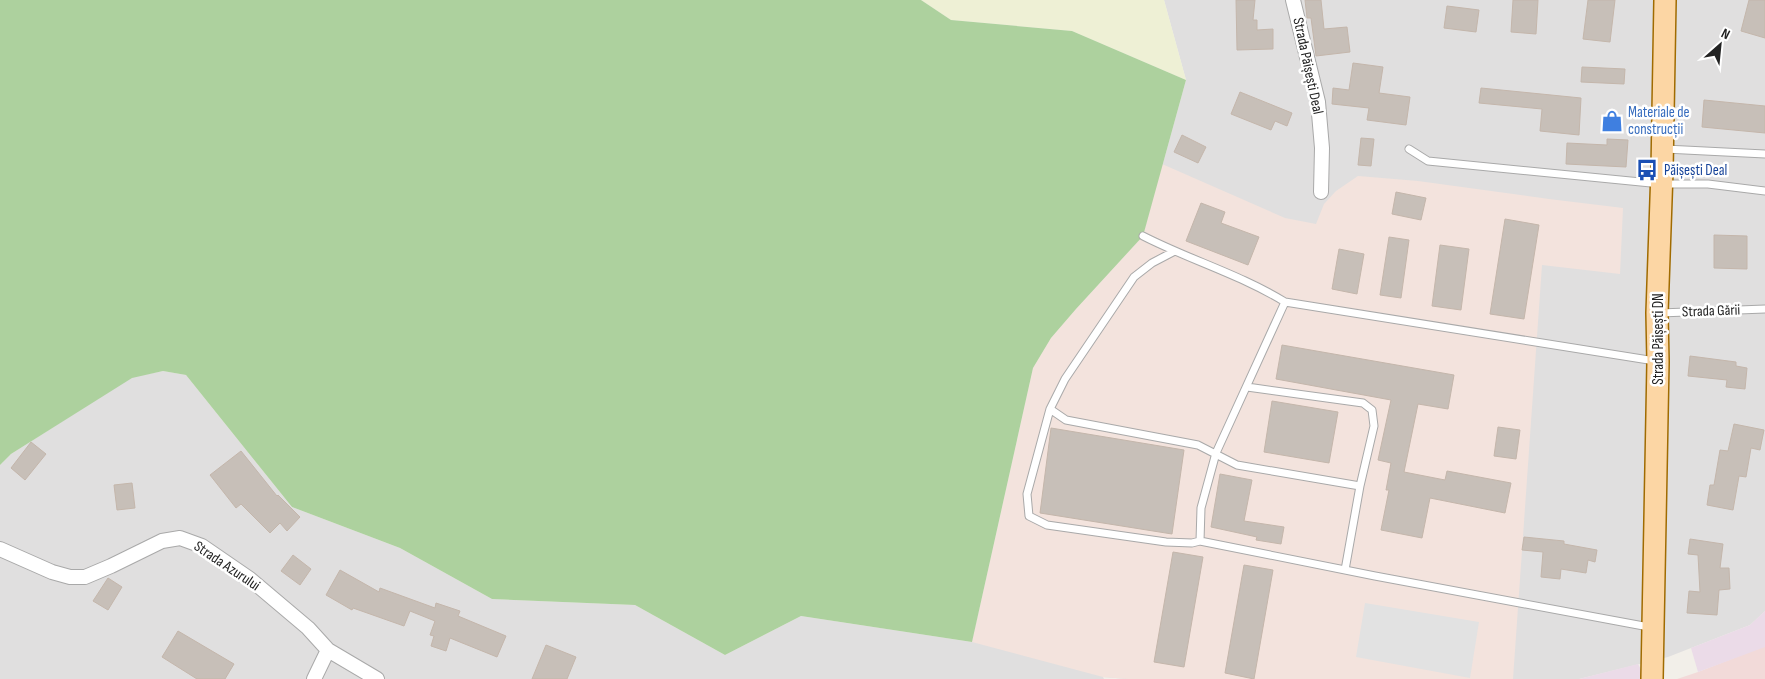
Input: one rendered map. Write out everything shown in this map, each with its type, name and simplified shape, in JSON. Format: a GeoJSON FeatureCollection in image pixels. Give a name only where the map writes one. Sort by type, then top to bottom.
{"type":"FeatureCollection","features":[{"type":"Feature","properties":{"kind":"main road","name":"Strada Păișești DN"},"geometry":{"type":"LineString","coordinates":[[1652,679],[1658,362],[1657,314],[1666,0]]}},
{"type":"Feature","properties":{"kind":"street","name":"Strada Păișești Deal"},"geometry":{"type":"LineString","coordinates":[[1293,0],[1318,102],[1322,148],[1321,192]]}},
{"type":"Feature","properties":{"kind":"street","name":"Strada Azurului"},"geometry":{"type":"LineString","coordinates":[[0,549],[52,572],[70,577],[85,577],[162,541],[180,538],[202,546],[250,579],[308,628],[328,650],[378,679]]}},
{"type":"Feature","properties":{"kind":"street"},"geometry":{"type":"LineString","coordinates":[[314,679],[328,650]]}},
{"type":"Feature","properties":{"kind":"lane"},"geometry":{"type":"LineString","coordinates":[[1409,149],[1428,161],[1661,184],[1708,184],[1765,191]]}},
{"type":"Feature","properties":{"kind":"lane"},"geometry":{"type":"LineString","coordinates":[[1662,149],[1765,154]]}},
{"type":"Feature","properties":{"kind":"lane"},"geometry":{"type":"LineString","coordinates":[[1143,236],[1173,252],[1269,292],[1285,302],[1658,362]]}},
{"type":"Feature","properties":{"kind":"lane"},"geometry":{"type":"LineString","coordinates":[[1173,252],[1152,263],[1134,277],[1065,378],[1050,409],[1027,494],[1029,516],[1047,525],[1166,542],[1192,543],[1200,541],[1654,628]]}},
{"type":"Feature","properties":{"kind":"lane"},"geometry":{"type":"LineString","coordinates":[[1200,541],[1201,508],[1216,453],[1285,302]]}},
{"type":"Feature","properties":{"kind":"lane","name":"Strada Gării"},"geometry":{"type":"LineString","coordinates":[[1657,314],[1765,309]]}},
{"type":"Feature","properties":{"kind":"lane"},"geometry":{"type":"LineString","coordinates":[[1247,387],[1363,403],[1372,410],[1374,426],[1360,486],[1345,570]]}},
{"type":"Feature","properties":{"kind":"lane"},"geometry":{"type":"LineString","coordinates":[[1050,409],[1066,420],[1198,445],[1237,465],[1360,486]]}},
{"type":"Feature","properties":{"kind":"shaded area"},"geometry":{"type":"Polygon","coordinates":[[[1164,0],[1765,0],[1765,611],[1750,625],[1668,657],[1579,679],[1128,679],[1103,677],[1104,679],[0,679],[0,465],[11,454],[132,377],[163,371],[186,375],[292,507],[400,548],[492,599],[635,605],[725,655],[801,616],[972,642],[990,565],[1111,272],[1143,236],[1186,80],[1164,0]]]}},
{"type":"Feature","properties":{"kind":"shaded area"},"geometry":{"type":"Polygon","coordinates":[[[1162,164],[1285,218],[1316,224],[1324,204],[1336,191],[1358,176],[1418,181],[1623,208],[1620,274],[1542,265],[1513,679],[1128,679],[1103,677],[972,642],[1033,368],[1051,338],[1143,236],[1162,164]]]}},
{"type":"Feature","properties":{"kind":"shaded area"},"geometry":{"type":"Polygon","coordinates":[[[1365,603],[1479,622],[1470,678],[1356,657],[1365,603]]]}},
{"type":"Feature","properties":{"kind":"shaded area"},"geometry":{"type":"Polygon","coordinates":[[[1765,611],[1765,647],[1698,672],[1691,648],[1750,625],[1765,611]]]}},
{"type":"Feature","properties":{"kind":"shaded area"},"geometry":{"type":"Polygon","coordinates":[[[1765,646],[1765,679],[1677,679],[1698,672],[1765,646]]]}},
{"type":"Feature","properties":{"kind":"shaded area"},"geometry":{"type":"Polygon","coordinates":[[[1638,664],[1646,679],[1579,679],[1638,664]]]}},
{"type":"Feature","properties":{"kind":"green space"},"geometry":{"type":"Polygon","coordinates":[[[0,0],[921,0],[951,20],[1072,31],[1186,80],[1143,236],[1051,338],[1033,368],[972,642],[801,616],[725,655],[635,605],[492,599],[400,548],[292,507],[186,375],[163,371],[132,378],[11,454],[0,465],[0,0]]]}},
{"type":"Feature","properties":{"kind":"green space"},"geometry":{"type":"Polygon","coordinates":[[[921,0],[1164,0],[1186,80],[1072,31],[951,20],[921,0]]]}},
{"type":"Feature","properties":{"kind":"building"},"geometry":{"type":"Polygon","coordinates":[[[1236,0],[1255,0],[1253,20],[1257,20],[1257,30],[1273,29],[1273,49],[1237,50],[1236,0]]]}},
{"type":"Feature","properties":{"kind":"building"},"geometry":{"type":"Polygon","coordinates":[[[1305,0],[1321,0],[1324,29],[1347,27],[1350,52],[1316,56],[1311,18],[1307,18],[1305,0]]]}},
{"type":"Feature","properties":{"kind":"building"},"geometry":{"type":"Polygon","coordinates":[[[1513,0],[1538,0],[1536,34],[1511,32],[1513,0]]]}},
{"type":"Feature","properties":{"kind":"building"},"geometry":{"type":"Polygon","coordinates":[[[1588,0],[1615,0],[1610,42],[1583,39],[1588,0]]]}},
{"type":"Feature","properties":{"kind":"building"},"geometry":{"type":"Polygon","coordinates":[[[1749,0],[1765,0],[1765,38],[1741,31],[1749,0]]]}},
{"type":"Feature","properties":{"kind":"building"},"geometry":{"type":"Polygon","coordinates":[[[1447,6],[1479,10],[1476,32],[1444,28],[1447,6]]]}},
{"type":"Feature","properties":{"kind":"building"},"geometry":{"type":"Polygon","coordinates":[[[1353,63],[1383,67],[1379,93],[1410,97],[1406,125],[1367,120],[1369,108],[1332,104],[1333,88],[1349,90],[1353,63]]]}},
{"type":"Feature","properties":{"kind":"building"},"geometry":{"type":"Polygon","coordinates":[[[1582,67],[1625,69],[1624,84],[1581,82],[1582,67]]]}},
{"type":"Feature","properties":{"kind":"building"},"geometry":{"type":"Polygon","coordinates":[[[1481,88],[1581,98],[1579,135],[1540,131],[1542,109],[1479,103],[1481,88]]]}},
{"type":"Feature","properties":{"kind":"building"},"geometry":{"type":"Polygon","coordinates":[[[1240,92],[1292,113],[1287,126],[1275,121],[1271,130],[1231,114],[1240,92]]]}},
{"type":"Feature","properties":{"kind":"building"},"geometry":{"type":"Polygon","coordinates":[[[1704,100],[1765,106],[1765,133],[1702,127],[1704,100]]]}},
{"type":"Feature","properties":{"kind":"building"},"geometry":{"type":"Polygon","coordinates":[[[1182,135],[1206,147],[1198,163],[1174,152],[1182,135]]]}},
{"type":"Feature","properties":{"kind":"building"},"geometry":{"type":"Polygon","coordinates":[[[1361,138],[1374,139],[1371,166],[1358,165],[1361,138]]]}},
{"type":"Feature","properties":{"kind":"building"},"geometry":{"type":"Polygon","coordinates":[[[1607,139],[1628,140],[1626,167],[1566,164],[1567,143],[1607,145],[1607,139]]]}},
{"type":"Feature","properties":{"kind":"building"},"geometry":{"type":"Polygon","coordinates":[[[1396,192],[1426,198],[1421,220],[1392,214],[1396,192]]]}},
{"type":"Feature","properties":{"kind":"building"},"geometry":{"type":"Polygon","coordinates":[[[1201,203],[1225,212],[1221,223],[1259,237],[1248,265],[1186,241],[1201,203]]]}},
{"type":"Feature","properties":{"kind":"building"},"geometry":{"type":"Polygon","coordinates":[[[1505,219],[1539,225],[1524,319],[1490,314],[1505,219]]]}},
{"type":"Feature","properties":{"kind":"building"},"geometry":{"type":"Polygon","coordinates":[[[1714,235],[1747,236],[1747,269],[1714,268],[1714,235]]]}},
{"type":"Feature","properties":{"kind":"building"},"geometry":{"type":"Polygon","coordinates":[[[1389,237],[1409,240],[1401,298],[1380,295],[1389,237]]]}},
{"type":"Feature","properties":{"kind":"building"},"geometry":{"type":"Polygon","coordinates":[[[1440,245],[1469,249],[1461,310],[1432,306],[1440,245]]]}},
{"type":"Feature","properties":{"kind":"building"},"geometry":{"type":"Polygon","coordinates":[[[1339,249],[1364,254],[1357,294],[1332,289],[1339,249]]]}},
{"type":"Feature","properties":{"kind":"building"},"geometry":{"type":"Polygon","coordinates":[[[1282,345],[1454,375],[1448,409],[1418,404],[1404,472],[1445,480],[1447,471],[1511,483],[1505,513],[1430,498],[1422,538],[1381,530],[1389,490],[1386,490],[1391,463],[1378,460],[1391,400],[1276,379],[1282,345]]]}},
{"type":"Feature","properties":{"kind":"building"},"geometry":{"type":"Polygon","coordinates":[[[1690,356],[1736,362],[1736,366],[1747,368],[1745,389],[1726,387],[1727,380],[1688,376],[1690,356]]]}},
{"type":"Feature","properties":{"kind":"building"},"geometry":{"type":"Polygon","coordinates":[[[1272,401],[1338,412],[1329,463],[1264,452],[1272,401]]]}},
{"type":"Feature","properties":{"kind":"building"},"geometry":{"type":"Polygon","coordinates":[[[1734,424],[1764,430],[1760,450],[1751,448],[1746,477],[1739,476],[1733,510],[1707,505],[1710,485],[1714,485],[1720,450],[1728,451],[1734,424]]]}},
{"type":"Feature","properties":{"kind":"building"},"geometry":{"type":"Polygon","coordinates":[[[1498,427],[1520,430],[1516,459],[1494,456],[1498,427]]]}},
{"type":"Feature","properties":{"kind":"building"},"geometry":{"type":"Polygon","coordinates":[[[1051,428],[1184,450],[1172,534],[1040,513],[1051,428]]]}},
{"type":"Feature","properties":{"kind":"building"},"geometry":{"type":"Polygon","coordinates":[[[31,442],[46,454],[25,480],[11,468],[31,442]]]}},
{"type":"Feature","properties":{"kind":"building"},"geometry":{"type":"Polygon","coordinates":[[[241,451],[277,496],[300,517],[287,531],[280,523],[270,533],[241,504],[236,508],[210,475],[241,451]]]}},
{"type":"Feature","properties":{"kind":"building"},"geometry":{"type":"Polygon","coordinates":[[[1220,474],[1252,480],[1244,521],[1284,527],[1281,544],[1256,540],[1257,537],[1211,527],[1220,474]]]}},
{"type":"Feature","properties":{"kind":"building"},"geometry":{"type":"Polygon","coordinates":[[[132,483],[135,508],[117,510],[114,485],[132,483]]]}},
{"type":"Feature","properties":{"kind":"building"},"geometry":{"type":"Polygon","coordinates":[[[1524,537],[1564,541],[1564,544],[1597,550],[1595,562],[1588,560],[1586,573],[1561,569],[1560,579],[1541,577],[1543,552],[1522,550],[1524,537]]]}},
{"type":"Feature","properties":{"kind":"building"},"geometry":{"type":"Polygon","coordinates":[[[1690,539],[1723,544],[1720,568],[1729,568],[1730,589],[1719,590],[1717,615],[1687,613],[1689,591],[1700,592],[1698,555],[1688,554],[1690,539]]]}},
{"type":"Feature","properties":{"kind":"building"},"geometry":{"type":"Polygon","coordinates":[[[1173,552],[1203,557],[1184,667],[1154,662],[1173,552]]]}},
{"type":"Feature","properties":{"kind":"building"},"geometry":{"type":"Polygon","coordinates":[[[293,555],[311,569],[300,585],[281,571],[293,555]]]}},
{"type":"Feature","properties":{"kind":"building"},"geometry":{"type":"Polygon","coordinates":[[[1244,565],[1273,570],[1254,679],[1225,673],[1244,565]]]}},
{"type":"Feature","properties":{"kind":"building"},"geometry":{"type":"Polygon","coordinates":[[[340,570],[379,592],[380,588],[435,608],[436,603],[460,611],[458,616],[506,636],[497,657],[450,638],[446,651],[431,646],[434,636],[430,635],[435,621],[410,611],[404,626],[353,608],[352,610],[326,595],[340,570]]]}},
{"type":"Feature","properties":{"kind":"building"},"geometry":{"type":"Polygon","coordinates":[[[108,578],[122,587],[108,610],[93,601],[108,578]]]}},
{"type":"Feature","properties":{"kind":"building"},"geometry":{"type":"Polygon","coordinates":[[[178,631],[234,664],[225,679],[197,679],[162,657],[178,631]]]}},
{"type":"Feature","properties":{"kind":"building"},"geometry":{"type":"Polygon","coordinates":[[[546,645],[576,657],[567,679],[532,679],[546,645]]]}},
{"type":"Feature","properties":{"kind":"place","name":"Materiale de construcții"},"geometry":{"type":"Point","coordinates":[1612,121]}},
{"type":"Feature","properties":{"kind":"place","name":"Păișești Deal"},"geometry":{"type":"Point","coordinates":[1647,170]}}]}
